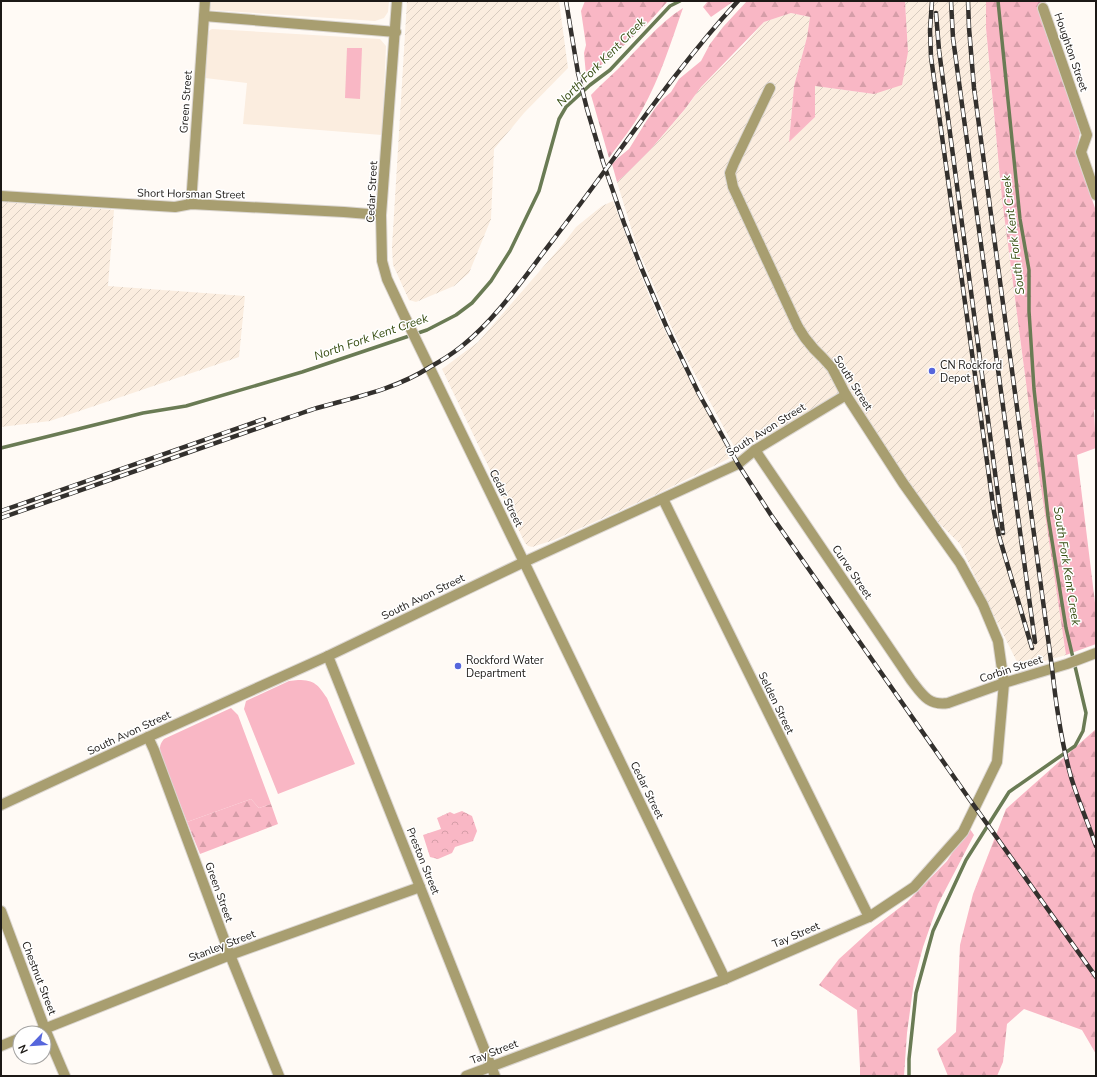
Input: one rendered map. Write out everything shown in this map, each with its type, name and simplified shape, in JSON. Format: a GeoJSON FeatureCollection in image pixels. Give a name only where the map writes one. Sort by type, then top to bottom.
{"type":"FeatureCollection","features":[{"type":"Feature","properties":{"kind":"street","name":"Green Street"},"geometry":{"type":"LineString","coordinates":[[191,204],[205,1]]}},
{"type":"Feature","properties":{"kind":"street","name":"Cedar Street"},"geometry":{"type":"LineString","coordinates":[[397,1],[396,32],[381,215],[382,261],[387,279],[725,979]]}},
{"type":"Feature","properties":{"kind":"street","name":"Houghton Street"},"geometry":{"type":"LineString","coordinates":[[1044,8],[1091,133],[1082,152],[1096,195]]}},
{"type":"Feature","properties":{"kind":"street"},"geometry":{"type":"LineString","coordinates":[[204,16],[396,32]]}},
{"type":"Feature","properties":{"kind":"street","name":"South Street"},"geometry":{"type":"LineString","coordinates":[[770,88],[730,173],[733,187],[798,327],[814,349],[832,368],[846,395],[903,483],[960,563],[982,605],[998,641],[1004,683]]}},
{"type":"Feature","properties":{"kind":"street","name":"Short Horsman Street"},"geometry":{"type":"LineString","coordinates":[[1,196],[174,207],[191,204],[381,215]]}},
{"type":"Feature","properties":{"kind":"street","name":"South Avon Street"},"geometry":{"type":"LineString","coordinates":[[1,805],[328,656],[524,562],[738,464],[755,450],[846,395]]}},
{"type":"Feature","properties":{"kind":"street","name":"Curve Street"},"geometry":{"type":"LineString","coordinates":[[755,450],[911,680],[920,692],[934,703]]}},
{"type":"Feature","properties":{"kind":"street","name":"Selden Street"},"geometry":{"type":"LineString","coordinates":[[663,499],[869,917]]}},
{"type":"Feature","properties":{"kind":"street","name":"Corbin Street"},"geometry":{"type":"LineString","coordinates":[[934,703],[948,703],[1096,653]]}},
{"type":"Feature","properties":{"kind":"street","name":"Preston Street"},"geometry":{"type":"LineString","coordinates":[[328,656],[495,1076]]}},
{"type":"Feature","properties":{"kind":"street","name":"Tay Street"},"geometry":{"type":"LineString","coordinates":[[466,1076],[725,979],[869,917],[914,887],[963,832],[997,762],[1004,683]]}},
{"type":"Feature","properties":{"kind":"street","name":"Green Street"},"geometry":{"type":"LineString","coordinates":[[148,737],[230,955],[278,1076]]}},
{"type":"Feature","properties":{"kind":"street","name":"Stanley Street"},"geometry":{"type":"LineString","coordinates":[[52,1026],[230,955],[420,887]]}},
{"type":"Feature","properties":{"kind":"street","name":"Chestnut Street"},"geometry":{"type":"LineString","coordinates":[[1,911],[44,1025]]}},
{"type":"Feature","properties":{"kind":"street"},"geometry":{"type":"LineString","coordinates":[[1,1046],[12,1041]]}},
{"type":"Feature","properties":{"kind":"street","name":"Chestnut Street"},"geometry":{"type":"LineString","coordinates":[[52,1045],[65,1076]]}},
{"type":"Feature","properties":{"kind":"shaded area"},"geometry":{"type":"Polygon","coordinates":[[[207,1],[389,1],[388,12],[384,18],[375,21],[211,10],[207,6],[207,1]]]}},
{"type":"Feature","properties":{"kind":"shaded area"},"geometry":{"type":"Polygon","coordinates":[[[407,1],[559,1],[568,68],[524,113],[494,149],[491,219],[469,273],[454,286],[416,302],[409,300],[393,265],[392,247],[407,1]]]}},
{"type":"Feature","properties":{"kind":"shaded area"},"geometry":{"type":"Polygon","coordinates":[[[905,1],[986,1],[986,28],[1002,199],[1031,421],[1066,655],[1020,668],[960,544],[939,523],[888,453],[848,386],[793,422],[736,450],[684,354],[670,324],[637,247],[617,182],[651,149],[687,107],[701,87],[744,45],[764,22],[791,13],[810,17],[807,37],[794,86],[789,141],[815,117],[815,86],[874,94],[908,52],[905,1]]]}},
{"type":"Feature","properties":{"kind":"shaded area"},"geometry":{"type":"Polygon","coordinates":[[[212,29],[380,39],[386,46],[382,135],[243,124],[247,83],[205,78],[207,33],[212,29]]]}},
{"type":"Feature","properties":{"kind":"shaded area"},"geometry":{"type":"Polygon","coordinates":[[[1,201],[114,210],[108,286],[245,296],[239,357],[50,421],[1,427],[1,201]]]}},
{"type":"Feature","properties":{"kind":"shaded area"},"geometry":{"type":"Polygon","coordinates":[[[613,201],[656,312],[677,356],[732,457],[657,494],[554,540],[532,547],[525,543],[442,369],[478,342],[564,243],[576,227],[602,206],[613,201]]]}},
{"type":"Feature","properties":{"kind":"green space"},"geometry":{"type":"Polygon","coordinates":[[[585,1],[668,1],[649,22],[607,61],[586,75],[584,53],[586,45],[581,11],[585,1]]]}},
{"type":"Feature","properties":{"kind":"green space"},"geometry":{"type":"Polygon","coordinates":[[[708,1],[734,1],[711,17],[703,7],[708,1]]]}},
{"type":"Feature","properties":{"kind":"green space"},"geometry":{"type":"Polygon","coordinates":[[[747,1],[905,1],[908,52],[902,85],[874,94],[815,86],[815,117],[789,142],[794,86],[807,37],[810,17],[791,13],[764,22],[701,87],[685,109],[651,149],[617,182],[612,164],[629,149],[656,107],[671,92],[679,79],[701,61],[710,44],[723,27],[747,1]]]}},
{"type":"Feature","properties":{"kind":"green space"},"geometry":{"type":"Polygon","coordinates":[[[986,1],[1049,1],[1040,6],[1041,12],[1080,133],[1077,148],[1078,158],[1096,211],[1096,409],[1094,410],[1096,448],[1077,455],[1096,611],[1096,644],[1066,655],[1031,421],[1002,199],[986,28],[986,1]]]}},
{"type":"Feature","properties":{"kind":"green space"},"geometry":{"type":"Polygon","coordinates":[[[683,8],[665,60],[648,98],[635,122],[609,158],[591,95],[665,21],[683,8]]]}},
{"type":"Feature","properties":{"kind":"green space"},"geometry":{"type":"Polygon","coordinates":[[[347,48],[362,48],[360,99],[345,98],[347,48]]]}},
{"type":"Feature","properties":{"kind":"green space"},"geometry":{"type":"Polygon","coordinates":[[[304,680],[316,684],[327,698],[355,764],[278,794],[244,709],[246,701],[289,681],[304,680]]]}},
{"type":"Feature","properties":{"kind":"green space"},"geometry":{"type":"Polygon","coordinates":[[[231,708],[238,715],[271,804],[259,808],[251,799],[187,822],[162,757],[160,748],[161,744],[164,739],[231,708]]]}},
{"type":"Feature","properties":{"kind":"green space"},"geometry":{"type":"Polygon","coordinates":[[[1096,729],[1096,1054],[1082,1030],[1024,1009],[1007,1024],[1003,1062],[997,1076],[948,1076],[937,1049],[956,1032],[960,945],[973,894],[1006,809],[1096,729]]]}},
{"type":"Feature","properties":{"kind":"green space"},"geometry":{"type":"Polygon","coordinates":[[[251,799],[259,808],[271,804],[278,824],[200,854],[187,822],[251,799]]]}},
{"type":"Feature","properties":{"kind":"green space"},"geometry":{"type":"Polygon","coordinates":[[[462,811],[472,816],[477,831],[473,841],[455,847],[452,853],[438,859],[430,857],[423,835],[441,829],[437,818],[450,812],[454,814],[462,811]]]}},
{"type":"Feature","properties":{"kind":"green space"},"geometry":{"type":"Polygon","coordinates":[[[970,829],[974,835],[938,904],[923,947],[914,981],[907,1033],[904,1076],[860,1076],[857,1010],[819,985],[839,959],[872,929],[907,902],[947,861],[963,836],[970,829]]]}},
{"type":"Feature","properties":{"kind":"waterway","name":"North Fork Kent Creek"},"geometry":{"type":"LineString","coordinates":[[1,448],[143,413],[186,406],[302,372],[427,330],[456,315],[472,303],[491,281],[510,251],[539,191],[559,119],[566,107],[590,85],[610,70],[670,6],[680,1]]}},
{"type":"Feature","properties":{"kind":"waterway","name":"South Fork Kent Creek"},"geometry":{"type":"LineString","coordinates":[[909,1076],[909,1059],[916,993],[933,931],[966,860],[1009,792],[1075,746],[1083,731],[1086,713],[1066,628],[1048,516],[1034,389],[1029,311],[1029,270],[1020,219],[998,1]]}},
{"type":"Feature","properties":{"kind":"railway"},"geometry":{"type":"LineString","coordinates":[[566,1],[578,73],[603,162],[641,267],[667,328],[699,394],[738,464],[771,515],[970,800],[1096,977]]}},
{"type":"Feature","properties":{"kind":"railway"},"geometry":{"type":"LineString","coordinates":[[1,518],[287,418],[390,387],[417,375],[454,352],[475,335],[510,296],[689,58],[738,1]]}},
{"type":"Feature","properties":{"kind":"railway"},"geometry":{"type":"LineString","coordinates":[[932,1],[930,30],[931,57],[994,512],[999,536],[1032,648]]}},
{"type":"Feature","properties":{"kind":"railway"},"geometry":{"type":"LineString","coordinates":[[951,1],[953,38],[1035,642]]}},
{"type":"Feature","properties":{"kind":"railway"},"geometry":{"type":"LineString","coordinates":[[968,1],[974,88],[1057,709],[1064,750],[1071,777],[1096,846]]}},
{"type":"Feature","properties":{"kind":"railway"},"geometry":{"type":"LineString","coordinates":[[936,13],[939,50],[1003,533]]}},
{"type":"Feature","properties":{"kind":"railway"},"geometry":{"type":"LineString","coordinates":[[1,511],[264,419]]}},
{"type":"Feature","properties":{"kind":"place","name":"CN Rockford Depot"},"geometry":{"type":"Point","coordinates":[932,371]}},
{"type":"Feature","properties":{"kind":"place","name":"Rockford Water Department"},"geometry":{"type":"Point","coordinates":[458,666]}}]}
